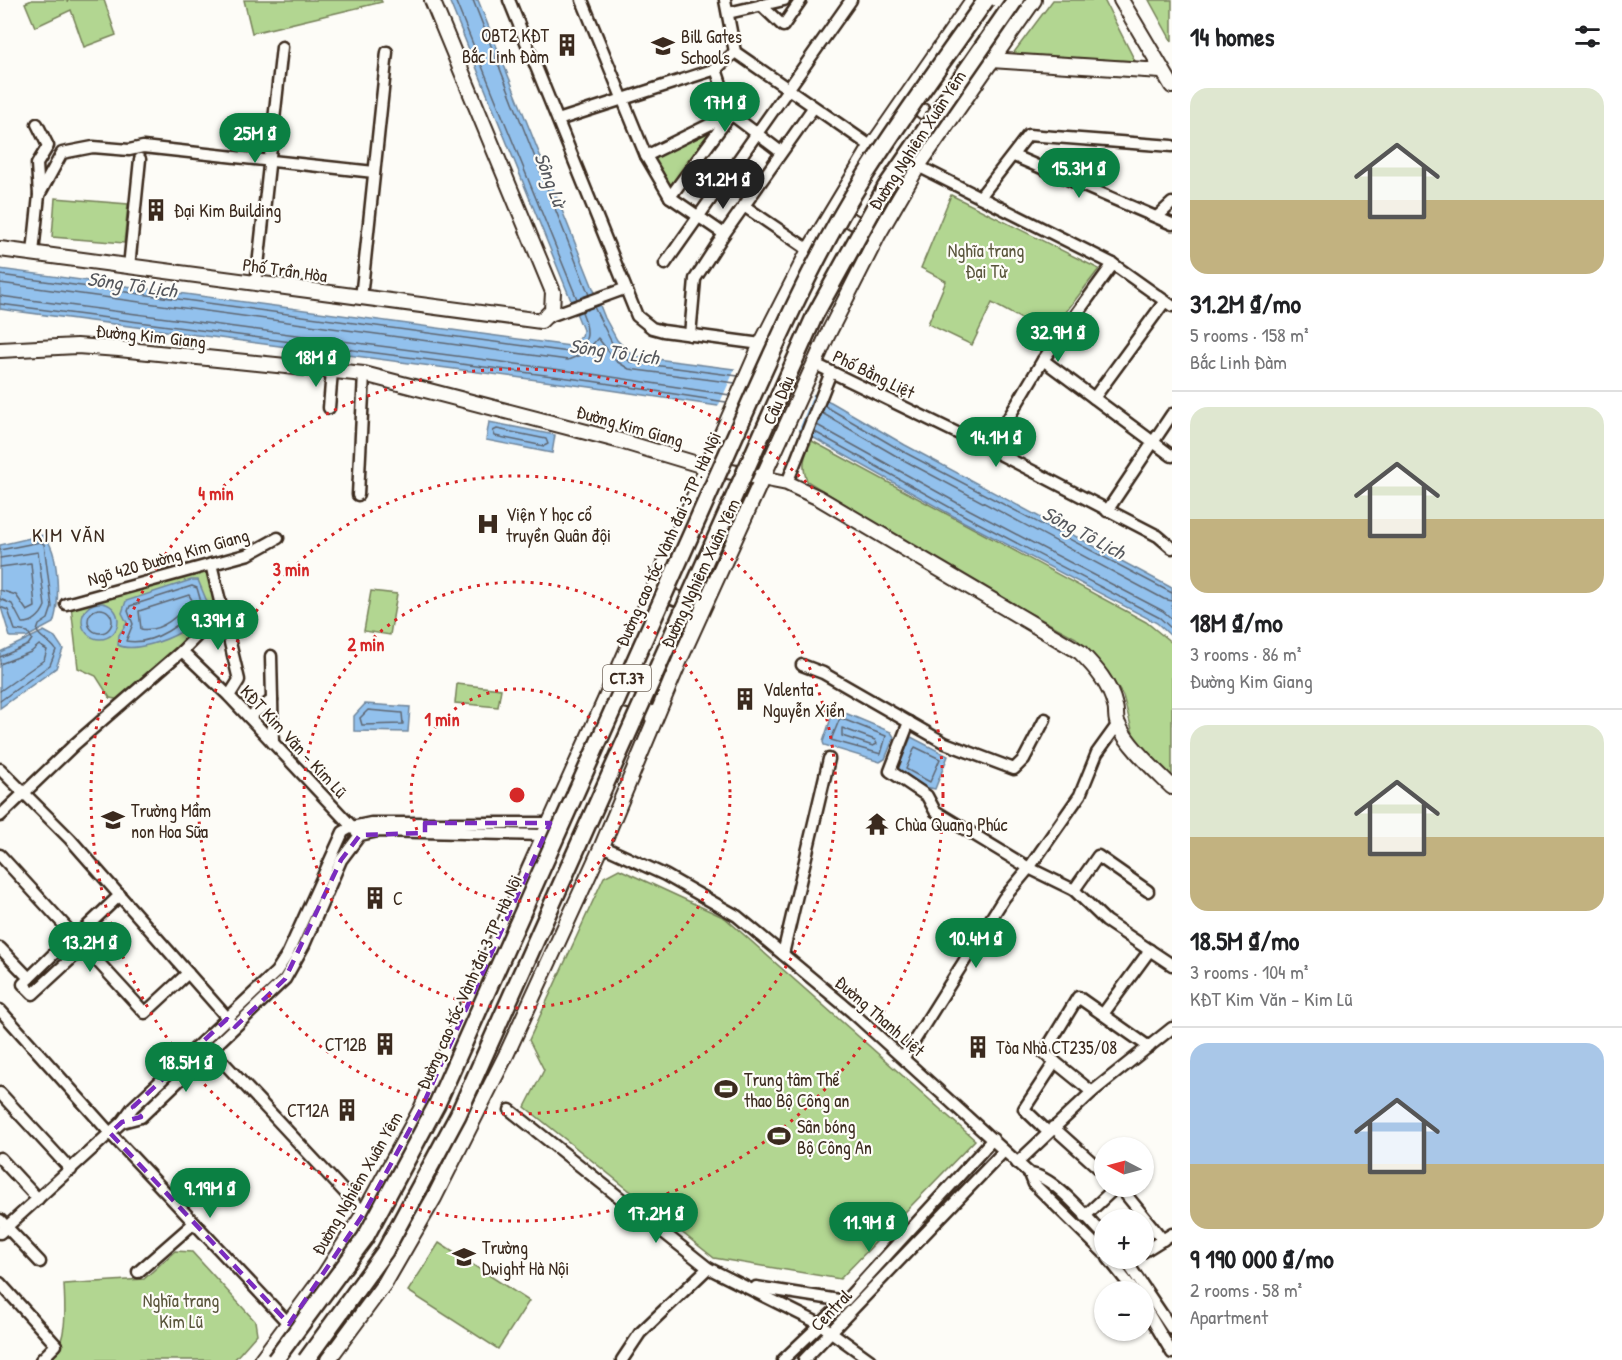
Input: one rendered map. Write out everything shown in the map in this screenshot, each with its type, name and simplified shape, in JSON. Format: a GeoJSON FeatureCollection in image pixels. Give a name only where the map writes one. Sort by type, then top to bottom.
{"type":"FeatureCollection","features":[{"type":"Feature","properties":{"kind":"highway","name":"Đường cao tốc Vành đai 3 TP. Hà Nội"},"geometry":{"type":"LineString","coordinates":[[275,1360],[365,1238],[436,1104],[759,382],[830,235],[866,174],[986,0]]}},
{"type":"Feature","properties":{"kind":"highway","name":"CT.37"},"geometry":{"type":"LineString","coordinates":[[306,1360],[385,1251],[458,1115],[815,315],[885,188],[1015,0]]}},
{"type":"Feature","properties":{"kind":"main road"},"geometry":{"type":"LineString","coordinates":[[432,0],[550,282],[554,302],[547,317]]}},
{"type":"Feature","properties":{"kind":"main road","name":"Đường Nghiêm Xuân Yêm"},"geometry":{"type":"LineString","coordinates":[[261,1360],[289,1324],[364,1213],[421,1109],[605,700],[758,350],[809,250],[872,147],[973,0]]}},
{"type":"Feature","properties":{"kind":"main road","name":"Đường Nghiêm Xuân Yêm"},"geometry":{"type":"LineString","coordinates":[[813,368],[878,235],[918,166],[1034,0]]}},
{"type":"Feature","properties":{"kind":"main road"},"geometry":{"type":"LineString","coordinates":[[1121,0],[1161,71],[1172,86]]}},
{"type":"Feature","properties":{"kind":"main road"},"geometry":{"type":"LineString","coordinates":[[991,60],[1161,71]]}},
{"type":"Feature","properties":{"kind":"main road"},"geometry":{"type":"LineString","coordinates":[[905,98],[944,127]]}},
{"type":"Feature","properties":{"kind":"main road"},"geometry":{"type":"LineString","coordinates":[[832,210],[878,235]]}},
{"type":"Feature","properties":{"kind":"main road","name":"Phố Trần Hòa"},"geometry":{"type":"LineString","coordinates":[[0,249],[536,322],[547,317]]}},
{"type":"Feature","properties":{"kind":"main road","name":"Đường Kim Giang"},"geometry":{"type":"LineString","coordinates":[[0,350],[88,347],[364,374],[617,440],[707,467],[787,483],[819,498],[1080,652],[1094,666],[1106,684],[1115,705],[1118,724],[1147,762],[1172,787]]}},
{"type":"Feature","properties":{"kind":"main road","name":"Cầu Dậu"},"geometry":{"type":"LineString","coordinates":[[779,441],[813,368]]}},
{"type":"Feature","properties":{"kind":"main road","name":"Đường Nghiêm Xuân Yêm"},"geometry":{"type":"LineString","coordinates":[[328,1360],[385,1283],[434,1198],[507,1053],[602,846],[654,719],[779,441]]}},
{"type":"Feature","properties":{"kind":"main road"},"geometry":{"type":"LineString","coordinates":[[656,581],[670,597],[676,599],[700,598],[711,592]]}},
{"type":"Feature","properties":{"kind":"main road"},"geometry":{"type":"LineString","coordinates":[[605,700],[637,702],[648,710],[654,719]]}},
{"type":"Feature","properties":{"kind":"street"},"geometry":{"type":"LineString","coordinates":[[509,0],[624,289],[637,316],[646,324],[663,331],[758,350]]}},
{"type":"Feature","properties":{"kind":"street"},"geometry":{"type":"LineString","coordinates":[[582,0],[646,156],[670,197],[724,234]]}},
{"type":"Feature","properties":{"kind":"street"},"geometry":{"type":"LineString","coordinates":[[725,0],[735,52],[786,90],[872,147]]}},
{"type":"Feature","properties":{"kind":"street"},"geometry":{"type":"LineString","coordinates":[[728,13],[784,0]]}},
{"type":"Feature","properties":{"kind":"street"},"geometry":{"type":"LineString","coordinates":[[761,5],[783,26],[801,0]]}},
{"type":"Feature","properties":{"kind":"street"},"geometry":{"type":"LineString","coordinates":[[665,264],[851,0]]}},
{"type":"Feature","properties":{"kind":"street"},"geometry":{"type":"LineString","coordinates":[[255,284],[282,47]]}},
{"type":"Feature","properties":{"kind":"street"},"geometry":{"type":"LineString","coordinates":[[361,298],[387,52]]}},
{"type":"Feature","properties":{"kind":"street"},"geometry":{"type":"LineString","coordinates":[[558,120],[716,69],[735,52]]}},
{"type":"Feature","properties":{"kind":"street"},"geometry":{"type":"LineString","coordinates":[[716,69],[731,114],[781,152]]}},
{"type":"Feature","properties":{"kind":"street"},"geometry":{"type":"LineString","coordinates":[[690,335],[695,279],[813,108]]}},
{"type":"Feature","properties":{"kind":"street"},"geometry":{"type":"LineString","coordinates":[[646,156],[731,114]]}},
{"type":"Feature","properties":{"kind":"street"},"geometry":{"type":"LineString","coordinates":[[670,197],[731,114]]}},
{"type":"Feature","properties":{"kind":"street"},"geometry":{"type":"LineString","coordinates":[[33,253],[39,195],[37,164],[48,146],[37,124]]}},
{"type":"Feature","properties":{"kind":"street"},"geometry":{"type":"LineString","coordinates":[[980,198],[1028,135],[1172,146]]}},
{"type":"Feature","properties":{"kind":"street"},"geometry":{"type":"LineString","coordinates":[[39,195],[62,153],[93,147],[129,150],[143,147],[374,172]]}},
{"type":"Feature","properties":{"kind":"street"},"geometry":{"type":"LineString","coordinates":[[1014,156],[1172,224]]}},
{"type":"Feature","properties":{"kind":"street"},"geometry":{"type":"LineString","coordinates":[[129,267],[140,159]]}},
{"type":"Feature","properties":{"kind":"street"},"geometry":{"type":"LineString","coordinates":[[918,166],[1113,264],[1169,303],[1094,398]]}},
{"type":"Feature","properties":{"kind":"street"},"geometry":{"type":"LineString","coordinates":[[1157,217],[1172,203]]}},
{"type":"Feature","properties":{"kind":"street"},"geometry":{"type":"LineString","coordinates":[[744,206],[809,250]]}},
{"type":"Feature","properties":{"kind":"street"},"geometry":{"type":"LineString","coordinates":[[990,449],[1043,360],[1113,264]]}},
{"type":"Feature","properties":{"kind":"street"},"geometry":{"type":"LineString","coordinates":[[547,317],[624,289]]}},
{"type":"Feature","properties":{"kind":"street"},"geometry":{"type":"LineString","coordinates":[[1043,360],[1172,456]]}},
{"type":"Feature","properties":{"kind":"street","name":"Phố Bằng Liệt"},"geometry":{"type":"LineString","coordinates":[[813,368],[990,449],[1158,536],[1172,548]]}},
{"type":"Feature","properties":{"kind":"street"},"geometry":{"type":"LineString","coordinates":[[329,408],[332,371]]}},
{"type":"Feature","properties":{"kind":"street"},"geometry":{"type":"LineString","coordinates":[[358,495],[364,374]]}},
{"type":"Feature","properties":{"kind":"street","name":"Cầu Dậu"},"geometry":{"type":"LineString","coordinates":[[787,483],[829,376]]}},
{"type":"Feature","properties":{"kind":"street"},"geometry":{"type":"LineString","coordinates":[[1107,511],[1172,414]]}},
{"type":"Feature","properties":{"kind":"street","name":"Ngõ 420 Đường Kim Giang"},"geometry":{"type":"LineString","coordinates":[[66,604],[249,554],[278,538]]}},
{"type":"Feature","properties":{"kind":"street"},"geometry":{"type":"LineString","coordinates":[[211,564],[239,680],[229,696]]}},
{"type":"Feature","properties":{"kind":"street"},"geometry":{"type":"LineString","coordinates":[[0,816],[75,744],[182,651],[222,609]]}},
{"type":"Feature","properties":{"kind":"street","name":"KĐT Kim Văn - Kim Lũ"},"geometry":{"type":"LineString","coordinates":[[182,651],[229,696],[360,835]]}},
{"type":"Feature","properties":{"kind":"street"},"geometry":{"type":"LineString","coordinates":[[271,656],[273,743]]}},
{"type":"Feature","properties":{"kind":"street"},"geometry":{"type":"LineString","coordinates":[[802,665],[823,673],[945,743],[1014,769],[1024,759],[1046,719]]}},
{"type":"Feature","properties":{"kind":"street"},"geometry":{"type":"LineString","coordinates":[[249,717],[272,700]]}},
{"type":"Feature","properties":{"kind":"street"},"geometry":{"type":"LineString","coordinates":[[909,722],[890,771],[927,796],[935,811],[1029,868],[1074,890],[1106,921],[1172,964]]}},
{"type":"Feature","properties":{"kind":"street"},"geometry":{"type":"LineString","coordinates":[[904,1058],[1004,898],[1029,868],[1080,795],[1097,753],[1118,724]]}},
{"type":"Feature","properties":{"kind":"street"},"geometry":{"type":"LineString","coordinates":[[783,954],[829,759]]}},
{"type":"Feature","properties":{"kind":"street"},"geometry":{"type":"LineString","coordinates":[[0,769],[26,793],[120,895],[231,1023]]}},
{"type":"Feature","properties":{"kind":"street"},"geometry":{"type":"LineString","coordinates":[[299,942],[338,840],[352,826],[371,823],[425,828]]}},
{"type":"Feature","properties":{"kind":"street"},"geometry":{"type":"LineString","coordinates":[[39,1262],[2,1227],[71,1170],[122,1122],[133,1107],[266,990],[281,963],[299,942],[341,860],[360,835],[369,832],[425,828],[547,829]]}},
{"type":"Feature","properties":{"kind":"street","name":"Đường Thanh Liệt"},"geometry":{"type":"LineString","coordinates":[[602,846],[665,875],[737,916],[904,1058],[993,1139],[1030,1174],[1034,1184],[1094,1243]]}},
{"type":"Feature","properties":{"kind":"street"},"geometry":{"type":"LineString","coordinates":[[0,855],[146,1013],[188,973]]}},
{"type":"Feature","properties":{"kind":"street"},"geometry":{"type":"LineString","coordinates":[[1074,890],[1098,856],[1148,891]]}},
{"type":"Feature","properties":{"kind":"street"},"geometry":{"type":"LineString","coordinates":[[85,946],[33,994],[23,984],[120,895]]}},
{"type":"Feature","properties":{"kind":"street"},"geometry":{"type":"LineString","coordinates":[[0,948],[29,978]]}},
{"type":"Feature","properties":{"kind":"street"},"geometry":{"type":"LineString","coordinates":[[1103,1014],[1150,950]]}},
{"type":"Feature","properties":{"kind":"street"},"geometry":{"type":"LineString","coordinates":[[46,961],[57,972]]}},
{"type":"Feature","properties":{"kind":"street"},"geometry":{"type":"LineString","coordinates":[[1092,1092],[1044,1053],[1078,997],[1149,1047]]}},
{"type":"Feature","properties":{"kind":"street"},"geometry":{"type":"LineString","coordinates":[[0,1010],[110,1133],[289,1324]]}},
{"type":"Feature","properties":{"kind":"street"},"geometry":{"type":"LineString","coordinates":[[122,1122],[141,1117],[211,1049],[231,1023]]}},
{"type":"Feature","properties":{"kind":"street"},"geometry":{"type":"LineString","coordinates":[[1017,1163],[1092,1092],[1172,1028]]}},
{"type":"Feature","properties":{"kind":"street"},"geometry":{"type":"LineString","coordinates":[[211,1049],[364,1213]]}},
{"type":"Feature","properties":{"kind":"street"},"geometry":{"type":"LineString","coordinates":[[1055,1062],[1024,1109],[1094,1165]]}},
{"type":"Feature","properties":{"kind":"street"},"geometry":{"type":"LineString","coordinates":[[0,1093],[71,1170]]}},
{"type":"Feature","properties":{"kind":"street"},"geometry":{"type":"LineString","coordinates":[[133,1107],[141,1117]]}},
{"type":"Feature","properties":{"kind":"street"},"geometry":{"type":"LineString","coordinates":[[510,1110],[708,1268],[820,1324],[870,1360]]}},
{"type":"Feature","properties":{"kind":"street","name":"Central"},"geometry":{"type":"LineString","coordinates":[[783,1360],[844,1301],[993,1139]]}},
{"type":"Feature","properties":{"kind":"street","name":"Central"},"geometry":{"type":"LineString","coordinates":[[804,1360],[1004,1151]]}},
{"type":"Feature","properties":{"kind":"street"},"geometry":{"type":"LineString","coordinates":[[0,1158],[38,1199]]}},
{"type":"Feature","properties":{"kind":"street"},"geometry":{"type":"LineString","coordinates":[[970,1162],[983,1174]]}},
{"type":"Feature","properties":{"kind":"street"},"geometry":{"type":"LineString","coordinates":[[1030,1174],[1039,1174],[1050,1182],[1094,1225]]}},
{"type":"Feature","properties":{"kind":"street"},"geometry":{"type":"LineString","coordinates":[[1085,1216],[1106,1197]]}},
{"type":"Feature","properties":{"kind":"street"},"geometry":{"type":"LineString","coordinates":[[1129,1197],[1167,1237],[1154,1245]]}},
{"type":"Feature","properties":{"kind":"street"},"geometry":{"type":"LineString","coordinates":[[138,1272],[194,1223]]}},
{"type":"Feature","properties":{"kind":"street"},"geometry":{"type":"LineString","coordinates":[[622,1360],[640,1333],[708,1268]]}},
{"type":"Feature","properties":{"kind":"street"},"geometry":{"type":"LineString","coordinates":[[1117,1269],[1126,1281]]}},
{"type":"Feature","properties":{"kind":"street"},"geometry":{"type":"LineString","coordinates":[[0,1283],[56,1345],[40,1360]]}},
{"type":"Feature","properties":{"kind":"street"},"geometry":{"type":"LineString","coordinates":[[745,1286],[844,1301]]}},
{"type":"Feature","properties":{"kind":"street"},"geometry":{"type":"LineString","coordinates":[[1154,1303],[1172,1329]]}},
{"type":"Feature","properties":{"kind":"street"},"geometry":{"type":"LineString","coordinates":[[1154,1323],[1172,1353]]}},
{"type":"Feature","properties":{"kind":"highlighted area"},"geometry":{"type":"Polygon","coordinates":[[[425,823],[550,823],[421,1109],[364,1213],[289,1324],[110,1133],[122,1122],[141,1117],[133,1107],[227,1019],[235,1027],[285,979],[341,860],[360,835],[425,833],[425,823]]]}},
{"type":"Feature","properties":{"kind":"green space"},"geometry":{"type":"Polygon","coordinates":[[[32,0],[66,0],[68,2],[67,0],[104,0],[116,35],[84,47],[71,10],[35,27],[25,3],[32,0]]]}},
{"type":"Feature","properties":{"kind":"green space"},"geometry":{"type":"Polygon","coordinates":[[[244,0],[381,0],[382,2],[252,33],[244,0]]]}},
{"type":"Feature","properties":{"kind":"green space"},"geometry":{"type":"Polygon","coordinates":[[[1053,0],[1104,0],[1135,61],[1012,55],[1053,0]]]}},
{"type":"Feature","properties":{"kind":"green space"},"geometry":{"type":"Polygon","coordinates":[[[1149,0],[1172,0],[1172,42],[1149,0]]]}},
{"type":"Feature","properties":{"kind":"green space"},"geometry":{"type":"Polygon","coordinates":[[[721,122],[669,189],[651,157],[721,122]]]}},
{"type":"Feature","properties":{"kind":"green space","name":"Nghĩa trang Đại Từ"},"geometry":{"type":"Polygon","coordinates":[[[951,195],[1099,269],[1049,334],[992,303],[972,345],[928,324],[946,281],[921,268],[951,195]]]}},
{"type":"Feature","properties":{"kind":"green space"},"geometry":{"type":"Polygon","coordinates":[[[55,198],[128,204],[124,243],[52,237],[55,198]]]}},
{"type":"Feature","properties":{"kind":"green space"},"geometry":{"type":"Polygon","coordinates":[[[812,441],[1146,622],[1172,643],[1172,778],[1134,737],[1123,696],[1108,672],[1076,638],[973,582],[807,481],[804,461],[812,441]]]}},
{"type":"Feature","properties":{"kind":"green space"},"geometry":{"type":"Polygon","coordinates":[[[207,570],[217,609],[121,700],[110,698],[96,676],[78,668],[71,606],[207,570]]]}},
{"type":"Feature","properties":{"kind":"green space"},"geometry":{"type":"Polygon","coordinates":[[[371,591],[397,594],[390,635],[364,631],[371,591]]]}},
{"type":"Feature","properties":{"kind":"green space"},"geometry":{"type":"Polygon","coordinates":[[[457,684],[501,689],[498,707],[455,703],[457,684]]]}},
{"type":"Feature","properties":{"kind":"green space","name":"Trung tâm Thể thao Bộ Công an"},"geometry":{"type":"Polygon","coordinates":[[[619,869],[725,918],[975,1140],[840,1279],[714,1258],[525,1107],[544,1070],[529,1040],[604,877],[619,869]]]}},
{"type":"Feature","properties":{"kind":"green space"},"geometry":{"type":"Polygon","coordinates":[[[439,1243],[529,1301],[498,1349],[408,1291],[439,1243]]]}},
{"type":"Feature","properties":{"kind":"green space","name":"Nghĩa trang Kim Lũ"},"geometry":{"type":"Polygon","coordinates":[[[175,1251],[192,1252],[255,1321],[257,1334],[234,1360],[55,1360],[53,1358],[63,1331],[64,1284],[144,1279],[175,1251]]]}},
{"type":"Feature","properties":{"kind":"water","name":"Sông Tô Lịch"},"geometry":{"type":"Polygon","coordinates":[[[449,0],[478,0],[605,318],[617,340],[633,356],[734,369],[778,380],[831,402],[905,445],[1172,588],[1172,637],[1157,623],[964,522],[798,429],[760,416],[718,406],[590,387],[0,309],[0,269],[570,346],[582,336],[583,330],[449,0]]]}},
{"type":"Feature","properties":{"kind":"water"},"geometry":{"type":"Polygon","coordinates":[[[489,422],[555,435],[552,453],[486,440],[489,422]]]}},
{"type":"Feature","properties":{"kind":"water"},"geometry":{"type":"Polygon","coordinates":[[[43,535],[53,552],[57,578],[57,603],[53,623],[27,637],[10,637],[0,604],[0,545],[43,535]]]}},
{"type":"Feature","properties":{"kind":"water"},"geometry":{"type":"Polygon","coordinates":[[[191,580],[198,580],[208,604],[188,626],[175,635],[141,647],[118,645],[119,635],[127,623],[122,613],[126,601],[191,580]]]}},
{"type":"Feature","properties":{"kind":"water"},"geometry":{"type":"Polygon","coordinates":[[[100,603],[113,608],[118,621],[113,634],[100,639],[87,634],[82,621],[87,608],[100,603]]]}},
{"type":"Feature","properties":{"kind":"water"},"geometry":{"type":"Polygon","coordinates":[[[44,631],[55,637],[63,649],[56,668],[0,708],[0,652],[44,631]]]}},
{"type":"Feature","properties":{"kind":"water"},"geometry":{"type":"Polygon","coordinates":[[[365,704],[410,707],[408,732],[354,731],[354,716],[365,704]]]}},
{"type":"Feature","properties":{"kind":"water"},"geometry":{"type":"Polygon","coordinates":[[[838,710],[891,732],[894,737],[885,759],[880,762],[824,745],[833,712],[838,710]]]}},
{"type":"Feature","properties":{"kind":"water"},"geometry":{"type":"Polygon","coordinates":[[[911,737],[948,756],[935,789],[914,782],[898,769],[911,737]]]}},
{"type":"Feature","properties":{"kind":"pier"},"geometry":{"type":"Polygon","coordinates":[[[736,367],[779,377],[814,392],[798,432],[760,419],[717,409],[736,367]]]}},
{"type":"Feature","properties":{"kind":"place","name":"OBT2 KĐT Bắc Linh Đàm"},"geometry":{"type":"Point","coordinates":[567,45]}},
{"type":"Feature","properties":{"kind":"place","name":"Bill Gates Schools"},"geometry":{"type":"Point","coordinates":[663,46]}},
{"type":"Feature","properties":{"kind":"place","name":"Đại Kim Building"},"geometry":{"type":"Point","coordinates":[156,210]}},
{"type":"Feature","properties":{"kind":"place","name":"Viện Y học cổ truyền Quân đội"},"geometry":{"type":"Point","coordinates":[488,524]}},
{"type":"Feature","properties":{"kind":"place","name":"Valenta Nguyễn Xiển"},"geometry":{"type":"Point","coordinates":[745,699]}},
{"type":"Feature","properties":{"kind":"place","name":"Trường Mầm non Hoa Sữa"},"geometry":{"type":"Point","coordinates":[113,820]}},
{"type":"Feature","properties":{"kind":"place","name":"Chùa Quang Phúc"},"geometry":{"type":"Point","coordinates":[877,824]}},
{"type":"Feature","properties":{"kind":"place","name":"C"},"geometry":{"type":"Point","coordinates":[375,898]}},
{"type":"Feature","properties":{"kind":"place","name":"CT12B"},"geometry":{"type":"Point","coordinates":[385,1044]}},
{"type":"Feature","properties":{"kind":"place","name":"Tòa Nhà CT235/08"},"geometry":{"type":"Point","coordinates":[978,1047]}},
{"type":"Feature","properties":{"kind":"place","name":"Trung tâm Thể thao Bộ Công an"},"geometry":{"type":"Point","coordinates":[726,1089]}},
{"type":"Feature","properties":{"kind":"place","name":"CT12A"},"geometry":{"type":"Point","coordinates":[347,1110]}},
{"type":"Feature","properties":{"kind":"place","name":"Sân bóng Bộ Công An"},"geometry":{"type":"Point","coordinates":[779,1136]}},
{"type":"Feature","properties":{"kind":"place","name":"Trường Dwight Hà Nội"},"geometry":{"type":"Point","coordinates":[464,1257]}},
{"type":"Feature","properties":{"kind":"district","name":"KIM VĂN"},"geometry":{"type":"Point","coordinates":[69,534]}},
{"type":"Feature","properties":{"kind":"water label","name":"Sông Lừ"},"geometry":{"type":"Point","coordinates":[551,179]}}]}
